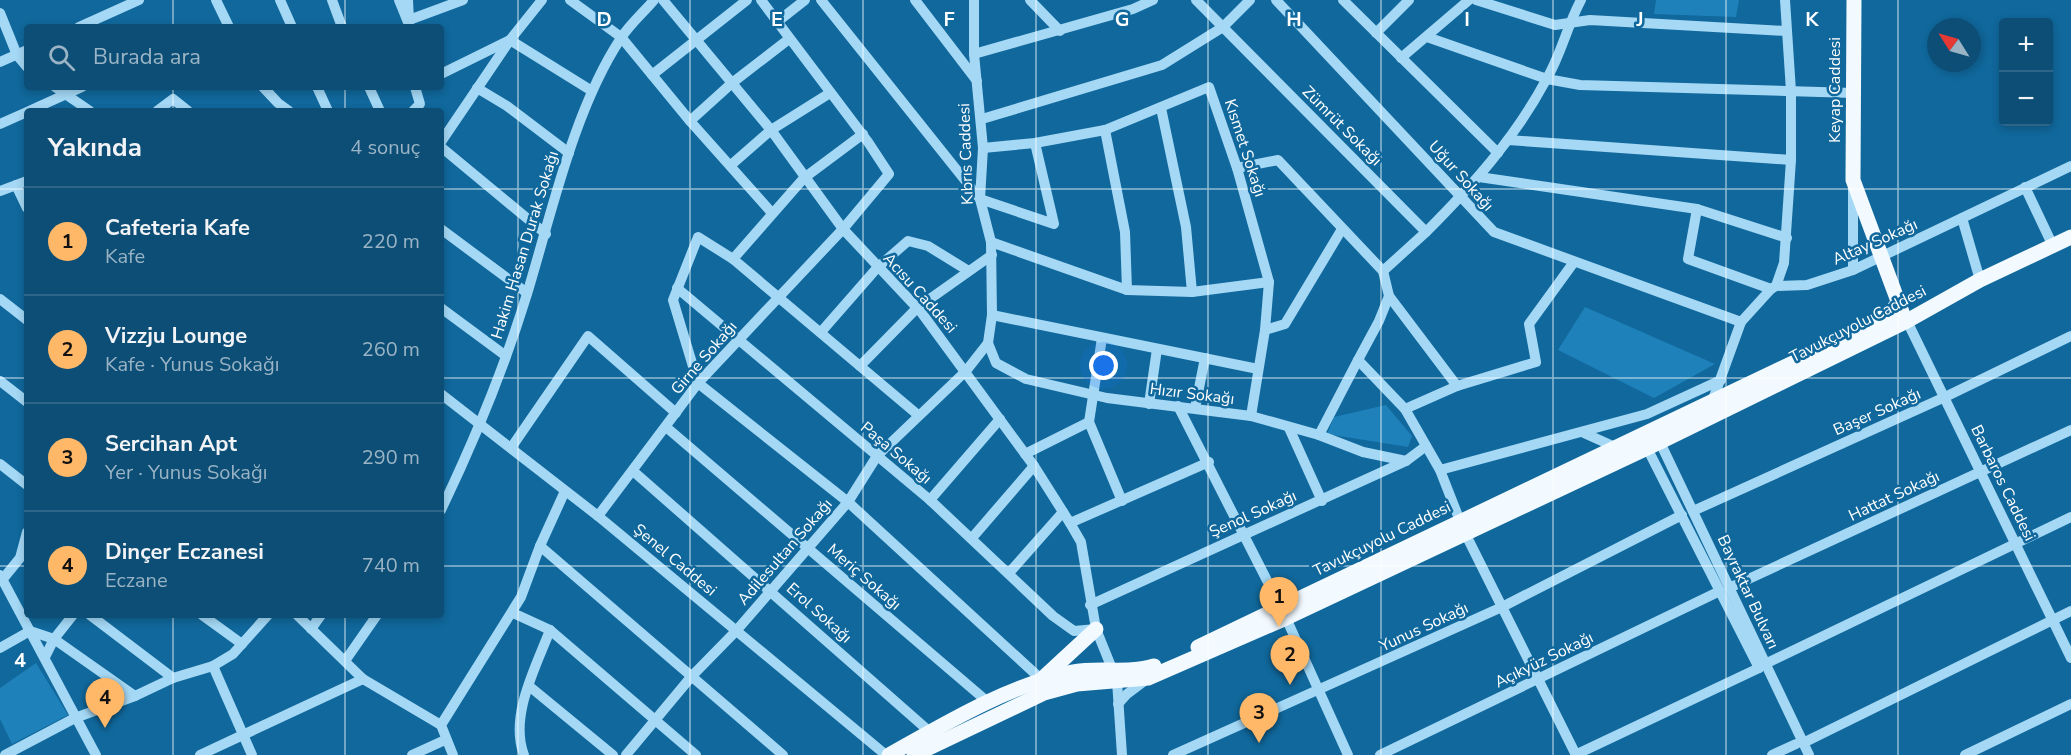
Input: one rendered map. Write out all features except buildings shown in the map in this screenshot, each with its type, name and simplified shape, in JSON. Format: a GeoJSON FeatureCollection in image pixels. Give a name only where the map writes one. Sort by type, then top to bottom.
{"type":"FeatureCollection","features":[{"type":"Feature","properties":{"kind":"main road","name":"Keyap Caddesi"},"geometry":{"type":"LineString","coordinates":[[1854,0],[1853,180],[1897,304],[1907,321]]}},
{"type":"Feature","properties":{"kind":"main road","name":"Tavukçuyolu Caddesi"},"geometry":{"type":"LineString","coordinates":[[887,755],[988,703],[1042,680],[1074,672],[1115,675],[1152,667],[1283,613],[1650,438],[1907,321],[1980,280],[2071,237]]}},
{"type":"Feature","properties":{"kind":"main road","name":"Tavukçuyolu Caddesi"},"geometry":{"type":"LineString","coordinates":[[1462,527],[1615,447],[1650,438],[1712,402],[1891,314],[1897,304]]}},
{"type":"Feature","properties":{"kind":"main road"},"geometry":{"type":"LineString","coordinates":[[914,755],[1044,693],[1115,675],[1148,678],[1283,613]]}},
{"type":"Feature","properties":{"kind":"main road"},"geometry":{"type":"LineString","coordinates":[[1042,680],[1096,629]]}},
{"type":"Feature","properties":{"kind":"street"},"geometry":{"type":"LineString","coordinates":[[86,24],[139,0]]}},
{"type":"Feature","properties":{"kind":"street"},"geometry":{"type":"LineString","coordinates":[[216,0],[228,24]]}},
{"type":"Feature","properties":{"kind":"street"},"geometry":{"type":"LineString","coordinates":[[280,0],[291,24]]}},
{"type":"Feature","properties":{"kind":"street"},"geometry":{"type":"LineString","coordinates":[[332,0],[341,24]]}},
{"type":"Feature","properties":{"kind":"street"},"geometry":{"type":"LineString","coordinates":[[399,0],[410,23]]}},
{"type":"Feature","properties":{"kind":"street"},"geometry":{"type":"LineString","coordinates":[[408,0],[410,23]]}},
{"type":"Feature","properties":{"kind":"street"},"geometry":{"type":"LineString","coordinates":[[410,23],[463,0]]}},
{"type":"Feature","properties":{"kind":"street"},"geometry":{"type":"LineString","coordinates":[[444,138],[510,40],[542,0]]}},
{"type":"Feature","properties":{"kind":"street"},"geometry":{"type":"LineString","coordinates":[[570,0],[621,37],[690,122],[772,213]]}},
{"type":"Feature","properties":{"kind":"street","name":"Hakim Hasan Durak Sokağı"},"geometry":{"type":"LineString","coordinates":[[444,504],[481,426],[527,293],[569,153],[592,91],[621,37],[654,0]]}},
{"type":"Feature","properties":{"kind":"street","name":"Acısu Caddesi"},"geometry":{"type":"LineString","coordinates":[[663,0],[771,130],[843,229],[877,268],[917,308],[966,371],[1034,466],[1081,542],[1090,605],[1096,629],[1115,675]]}},
{"type":"Feature","properties":{"kind":"street"},"geometry":{"type":"LineString","coordinates":[[652,75],[747,0]]}},
{"type":"Feature","properties":{"kind":"street"},"geometry":{"type":"LineString","coordinates":[[733,259],[804,178],[862,134],[761,0]]}},
{"type":"Feature","properties":{"kind":"street"},"geometry":{"type":"LineString","coordinates":[[777,22],[805,0]]}},
{"type":"Feature","properties":{"kind":"street"},"geometry":{"type":"LineString","coordinates":[[821,0],[980,199],[1054,224],[1035,143]]}},
{"type":"Feature","properties":{"kind":"street"},"geometry":{"type":"LineString","coordinates":[[915,0],[977,81]]}},
{"type":"Feature","properties":{"kind":"street","name":"Kıbrıs Caddesi"},"geometry":{"type":"LineString","coordinates":[[974,0],[974,54],[983,148],[980,199],[992,242],[992,315],[988,343]]}},
{"type":"Feature","properties":{"kind":"street"},"geometry":{"type":"LineString","coordinates":[[1030,0],[1060,31]]}},
{"type":"Feature","properties":{"kind":"street"},"geometry":{"type":"LineString","coordinates":[[1124,0],[1133,9]]}},
{"type":"Feature","properties":{"kind":"street"},"geometry":{"type":"LineString","coordinates":[[974,54],[1133,9],[1153,0]]}},
{"type":"Feature","properties":{"kind":"street","name":"Zümrüt Sokağı"},"geometry":{"type":"LineString","coordinates":[[1196,0],[1426,232]]}},
{"type":"Feature","properties":{"kind":"street"},"geometry":{"type":"LineString","coordinates":[[982,119],[1162,65],[1223,27],[1250,0]]}},
{"type":"Feature","properties":{"kind":"street","name":"Uğur Sokağı"},"geometry":{"type":"LineString","coordinates":[[1276,0],[1462,196],[1482,222],[1494,232],[1741,322]]}},
{"type":"Feature","properties":{"kind":"street"},"geometry":{"type":"LineString","coordinates":[[1343,0],[1498,153]]}},
{"type":"Feature","properties":{"kind":"street"},"geometry":{"type":"LineString","coordinates":[[1376,33],[1408,0]]}},
{"type":"Feature","properties":{"kind":"street"},"geometry":{"type":"LineString","coordinates":[[1401,58],[1469,0]]}},
{"type":"Feature","properties":{"kind":"street"},"geometry":{"type":"LineString","coordinates":[[1476,0],[1555,25],[1590,20],[1785,31]]}},
{"type":"Feature","properties":{"kind":"street"},"geometry":{"type":"LineString","coordinates":[[1383,271],[1462,196],[1508,140],[1547,79],[1569,23],[1581,0]]}},
{"type":"Feature","properties":{"kind":"street"},"geometry":{"type":"LineString","coordinates":[[1712,402],[1741,322],[1774,287],[1784,262],[1791,160],[1791,91],[1785,31],[1785,0]]}},
{"type":"Feature","properties":{"kind":"street"},"geometry":{"type":"LineString","coordinates":[[0,13],[22,53],[0,62]]}},
{"type":"Feature","properties":{"kind":"street"},"geometry":{"type":"LineString","coordinates":[[1427,37],[1547,79],[1580,85],[1853,93]]}},
{"type":"Feature","properties":{"kind":"street"},"geometry":{"type":"LineString","coordinates":[[690,122],[732,83],[789,39]]}},
{"type":"Feature","properties":{"kind":"street"},"geometry":{"type":"LineString","coordinates":[[444,73],[510,40]]}},
{"type":"Feature","properties":{"kind":"street"},"geometry":{"type":"LineString","coordinates":[[510,40],[592,91]]}},
{"type":"Feature","properties":{"kind":"street","name":"Kısmet Sokağı"},"geometry":{"type":"LineString","coordinates":[[983,148],[1035,143],[1105,130],[1209,87],[1237,168],[1269,282],[1265,330],[1251,416]]}},
{"type":"Feature","properties":{"kind":"street"},"geometry":{"type":"LineString","coordinates":[[477,88],[507,106],[569,153]]}},
{"type":"Feature","properties":{"kind":"street"},"geometry":{"type":"LineString","coordinates":[[59,90],[86,108]]}},
{"type":"Feature","properties":{"kind":"street"},"geometry":{"type":"LineString","coordinates":[[37,108],[76,90]]}},
{"type":"Feature","properties":{"kind":"street"},"geometry":{"type":"LineString","coordinates":[[266,90],[284,108]]}},
{"type":"Feature","properties":{"kind":"street"},"geometry":{"type":"LineString","coordinates":[[318,90],[327,108]]}},
{"type":"Feature","properties":{"kind":"street"},"geometry":{"type":"LineString","coordinates":[[370,90],[379,108]]}},
{"type":"Feature","properties":{"kind":"street"},"geometry":{"type":"LineString","coordinates":[[416,90],[416,108]]}},
{"type":"Feature","properties":{"kind":"street"},"geometry":{"type":"LineString","coordinates":[[731,165],[771,130],[830,93]]}},
{"type":"Feature","properties":{"kind":"street"},"geometry":{"type":"LineString","coordinates":[[161,108],[173,99],[184,108]]}},
{"type":"Feature","properties":{"kind":"street"},"geometry":{"type":"LineString","coordinates":[[1161,108],[1186,227],[1192,292]]}},
{"type":"Feature","properties":{"kind":"street"},"geometry":{"type":"LineString","coordinates":[[0,124],[24,114]]}},
{"type":"Feature","properties":{"kind":"street"},"geometry":{"type":"LineString","coordinates":[[1105,130],[1125,232],[1127,290]]}},
{"type":"Feature","properties":{"kind":"street","name":"Girne Sokağı"},"geometry":{"type":"LineString","coordinates":[[598,516],[698,383],[843,229],[889,174],[862,134]]}},
{"type":"Feature","properties":{"kind":"street"},"geometry":{"type":"LineString","coordinates":[[1508,140],[1791,160]]}},
{"type":"Feature","properties":{"kind":"street"},"geometry":{"type":"LineString","coordinates":[[444,149],[546,234]]}},
{"type":"Feature","properties":{"kind":"street"},"geometry":{"type":"LineString","coordinates":[[1237,168],[1278,160],[1383,271],[1389,296],[1457,386]]}},
{"type":"Feature","properties":{"kind":"street","name":"Altay Sokağı"},"geometry":{"type":"LineString","coordinates":[[1774,287],[1807,285],[1853,270],[2071,166]]}},
{"type":"Feature","properties":{"kind":"street"},"geometry":{"type":"LineString","coordinates":[[1479,177],[1697,209],[1787,237]]}},
{"type":"Feature","properties":{"kind":"street","name":"Keyap Caddesi"},"geometry":{"type":"LineString","coordinates":[[1853,180],[1853,270]]}},
{"type":"Feature","properties":{"kind":"street"},"geometry":{"type":"LineString","coordinates":[[0,191],[22,183]]}},
{"type":"Feature","properties":{"kind":"street"},"geometry":{"type":"LineString","coordinates":[[2025,187],[2053,246]]}},
{"type":"Feature","properties":{"kind":"street"},"geometry":{"type":"LineString","coordinates":[[1697,209],[1688,259],[1774,287]]}},
{"type":"Feature","properties":{"kind":"street"},"geometry":{"type":"LineString","coordinates":[[1962,218],[1980,280]]}},
{"type":"Feature","properties":{"kind":"street"},"geometry":{"type":"LineString","coordinates":[[1265,330],[1285,324],[1342,229]]}},
{"type":"Feature","properties":{"kind":"street"},"geometry":{"type":"LineString","coordinates":[[444,231],[527,293]]}},
{"type":"Feature","properties":{"kind":"street"},"geometry":{"type":"LineString","coordinates":[[918,415],[733,259],[698,237],[673,300],[698,383],[848,502],[1042,680]]}},
{"type":"Feature","properties":{"kind":"street"},"geometry":{"type":"LineString","coordinates":[[821,332],[877,268],[908,242],[928,246],[967,270]]}},
{"type":"Feature","properties":{"kind":"street"},"geometry":{"type":"LineString","coordinates":[[992,242],[1127,290],[1192,292],[1269,282]]}},
{"type":"Feature","properties":{"kind":"street"},"geometry":{"type":"LineString","coordinates":[[860,366],[917,308],[967,270],[992,255]]}},
{"type":"Feature","properties":{"kind":"street"},"geometry":{"type":"LineString","coordinates":[[1405,409],[1457,386],[1536,362],[1529,324],[1575,262]]}},
{"type":"Feature","properties":{"kind":"street","name":"Paşa Sokağı"},"geometry":{"type":"LineString","coordinates":[[677,288],[930,500],[1053,616],[1074,631],[1096,629]]}},
{"type":"Feature","properties":{"kind":"street"},"geometry":{"type":"LineString","coordinates":[[1319,435],[1379,321],[1389,296]]}},
{"type":"Feature","properties":{"kind":"street"},"geometry":{"type":"LineString","coordinates":[[0,300],[24,318]]}},
{"type":"Feature","properties":{"kind":"street"},"geometry":{"type":"LineString","coordinates":[[444,310],[506,356]]}},
{"type":"Feature","properties":{"kind":"street"},"geometry":{"type":"LineString","coordinates":[[992,315],[1258,369]]}},
{"type":"Feature","properties":{"kind":"street","name":"Barbaros Caddesi"},"geometry":{"type":"LineString","coordinates":[[1907,321],[2071,658]]}},
{"type":"Feature","properties":{"kind":"street"},"geometry":{"type":"LineString","coordinates":[[511,448],[588,336],[676,413]]}},
{"type":"Feature","properties":{"kind":"street","name":"Başer Sokağı"},"geometry":{"type":"LineString","coordinates":[[1687,513],[1945,397],[2071,336]]}},
{"type":"Feature","properties":{"kind":"street"},"geometry":{"type":"LineString","coordinates":[[1102,338],[1089,422],[1122,501]]}},
{"type":"Feature","properties":{"kind":"street"},"geometry":{"type":"LineString","coordinates":[[966,371],[988,343]]}},
{"type":"Feature","properties":{"kind":"street","name":"Hızır Sokağı"},"geometry":{"type":"LineString","coordinates":[[988,343],[996,363],[1026,379],[1149,404],[1251,416],[1319,435],[1363,452],[1406,460]]}},
{"type":"Feature","properties":{"kind":"street"},"geometry":{"type":"LineString","coordinates":[[1149,404],[1157,349]]}},
{"type":"Feature","properties":{"kind":"street"},"geometry":{"type":"LineString","coordinates":[[1195,408],[1205,358]]}},
{"type":"Feature","properties":{"kind":"street"},"geometry":{"type":"LineString","coordinates":[[1358,360],[1405,409],[1440,470],[1462,527],[1576,755],[2071,517]]}},
{"type":"Feature","properties":{"kind":"street","name":"Adilesultan Sokağı"},"geometry":{"type":"LineString","coordinates":[[626,755],[691,677],[736,631],[848,502],[877,456],[966,371]]}},
{"type":"Feature","properties":{"kind":"street"},"geometry":{"type":"LineString","coordinates":[[1440,470],[1548,440],[1584,433],[1647,414],[1721,380]]}},
{"type":"Feature","properties":{"kind":"street"},"geometry":{"type":"LineString","coordinates":[[0,381],[24,400]]}},
{"type":"Feature","properties":{"kind":"street","name":"Şenel Caddesi"},"geometry":{"type":"LineString","coordinates":[[444,396],[598,516],[887,755]]}},
{"type":"Feature","properties":{"kind":"street"},"geometry":{"type":"LineString","coordinates":[[1178,406],[1245,533],[1348,755]]}},
{"type":"Feature","properties":{"kind":"street"},"geometry":{"type":"LineString","coordinates":[[930,500],[1000,419]]}},
{"type":"Feature","properties":{"kind":"street"},"geometry":{"type":"LineString","coordinates":[[1025,454],[1089,422]]}},
{"type":"Feature","properties":{"kind":"street","name":"Meriç Sokağı"},"geometry":{"type":"LineString","coordinates":[[666,427],[988,703]]}},
{"type":"Feature","properties":{"kind":"street"},"geometry":{"type":"LineString","coordinates":[[1289,428],[1322,501]]}},
{"type":"Feature","properties":{"kind":"street","name":"Hattat Sokağı"},"geometry":{"type":"LineString","coordinates":[[1725,589],[2071,430]]}},
{"type":"Feature","properties":{"kind":"street"},"geometry":{"type":"LineString","coordinates":[[1584,433],[1615,447]]}},
{"type":"Feature","properties":{"kind":"street","name":"Bayraktar Bulvarı"},"geometry":{"type":"LineString","coordinates":[[1650,438],[1799,743],[1809,755]]}},
{"type":"Feature","properties":{"kind":"street","name":"Şenol Sokağı"},"geometry":{"type":"LineString","coordinates":[[1090,605],[1245,533],[1322,501],[1406,460],[1426,446]]}},
{"type":"Feature","properties":{"kind":"street"},"geometry":{"type":"LineString","coordinates":[[1070,523],[1209,462]]}},
{"type":"Feature","properties":{"kind":"street"},"geometry":{"type":"LineString","coordinates":[[0,464],[24,483]]}},
{"type":"Feature","properties":{"kind":"street"},"geometry":{"type":"LineString","coordinates":[[972,538],[1034,466]]}},
{"type":"Feature","properties":{"kind":"street","name":"Erol Sokağı"},"geometry":{"type":"LineString","coordinates":[[633,471],[930,732]]}},
{"type":"Feature","properties":{"kind":"street"},"geometry":{"type":"LineString","coordinates":[[441,725],[513,613],[565,490]]}},
{"type":"Feature","properties":{"kind":"street"},"geometry":{"type":"LineString","coordinates":[[1009,573],[1063,512]]}},
{"type":"Feature","properties":{"kind":"street","name":"Yunus Sokağı"},"geometry":{"type":"LineString","coordinates":[[1173,755],[1319,692],[1502,607],[1687,513]]}},
{"type":"Feature","properties":{"kind":"street"},"geometry":{"type":"LineString","coordinates":[[540,546],[783,755]]}},
{"type":"Feature","properties":{"kind":"street"},"geometry":{"type":"LineString","coordinates":[[23,561],[1,578],[96,755]]}},
{"type":"Feature","properties":{"kind":"street","name":"Açıkyüz Sokağı"},"geometry":{"type":"LineString","coordinates":[[1380,755],[1725,589]]}},
{"type":"Feature","properties":{"kind":"street"},"geometry":{"type":"LineString","coordinates":[[1772,755],[2071,611]]}},
{"type":"Feature","properties":{"kind":"street"},"geometry":{"type":"LineString","coordinates":[[513,613],[550,630],[696,755]]}},
{"type":"Feature","properties":{"kind":"street"},"geometry":{"type":"LineString","coordinates":[[45,657],[54,639],[71,618]]}},
{"type":"Feature","properties":{"kind":"street"},"geometry":{"type":"LineString","coordinates":[[94,618],[173,678]]}},
{"type":"Feature","properties":{"kind":"street"},"geometry":{"type":"LineString","coordinates":[[206,618],[242,644]]}},
{"type":"Feature","properties":{"kind":"street"},"geometry":{"type":"LineString","coordinates":[[5,755],[75,718],[135,696],[173,678],[213,666],[233,654],[265,618]]}},
{"type":"Feature","properties":{"kind":"street"},"geometry":{"type":"LineString","coordinates":[[300,618],[363,679],[441,725],[445,741],[453,755]]}},
{"type":"Feature","properties":{"kind":"street"},"geometry":{"type":"LineString","coordinates":[[311,629],[319,618]]}},
{"type":"Feature","properties":{"kind":"street"},"geometry":{"type":"LineString","coordinates":[[345,661],[375,618]]}},
{"type":"Feature","properties":{"kind":"street"},"geometry":{"type":"LineString","coordinates":[[524,755],[520,743],[519,726],[529,686],[550,630]]}},
{"type":"Feature","properties":{"kind":"street"},"geometry":{"type":"LineString","coordinates":[[0,648],[30,631],[54,639],[135,696]]}},
{"type":"Feature","properties":{"kind":"street"},"geometry":{"type":"LineString","coordinates":[[213,666],[252,755]]}},
{"type":"Feature","properties":{"kind":"street"},"geometry":{"type":"LineString","coordinates":[[1115,675],[1122,755]]}},
{"type":"Feature","properties":{"kind":"street"},"geometry":{"type":"LineString","coordinates":[[1118,704],[1148,678]]}},
{"type":"Feature","properties":{"kind":"street"},"geometry":{"type":"LineString","coordinates":[[200,755],[363,679]]}},
{"type":"Feature","properties":{"kind":"street"},"geometry":{"type":"LineString","coordinates":[[529,686],[613,755]]}},
{"type":"Feature","properties":{"kind":"street"},"geometry":{"type":"LineString","coordinates":[[1965,755],[2071,704]]}},
{"type":"Feature","properties":{"kind":"street"},"geometry":{"type":"LineString","coordinates":[[412,755],[445,741]]}},
{"type":"Feature","properties":{"kind":"street","name":"Bayraktar Bulvarı"},"geometry":{"type":"LineString","coordinates":[[1799,743],[1801,755]]}},
{"type":"Feature","properties":{"kind":"shaded area"},"geometry":{"type":"Polygon","coordinates":[[[1656,0],[1739,0],[1736,17],[1654,14],[1656,0]]]}},
{"type":"Feature","properties":{"kind":"shaded area"},"geometry":{"type":"Polygon","coordinates":[[[1585,307],[1715,364],[1654,398],[1558,350],[1585,307]]]}},
{"type":"Feature","properties":{"kind":"shaded area"},"geometry":{"type":"Polygon","coordinates":[[[1386,405],[1412,436],[1408,447],[1327,434],[1334,417],[1386,405]]]}},
{"type":"Feature","properties":{"kind":"shaded area"},"geometry":{"type":"Polygon","coordinates":[[[36,663],[68,715],[12,744],[0,719],[0,688],[36,663]]]}},
{"type":"Feature","properties":{"kind":"place","name":"Cafeteria Kafe"},"geometry":{"type":"Point","coordinates":[1279,627]}},
{"type":"Feature","properties":{"kind":"place","name":"Vizzju Lounge"},"geometry":{"type":"Point","coordinates":[1290,685]}},
{"type":"Feature","properties":{"kind":"place","name":"Dinçer Eczanesi"},"geometry":{"type":"Point","coordinates":[105,728]}},
{"type":"Feature","properties":{"kind":"place","name":"Sercihan Apt"},"geometry":{"type":"Point","coordinates":[1259,743]}}]}
